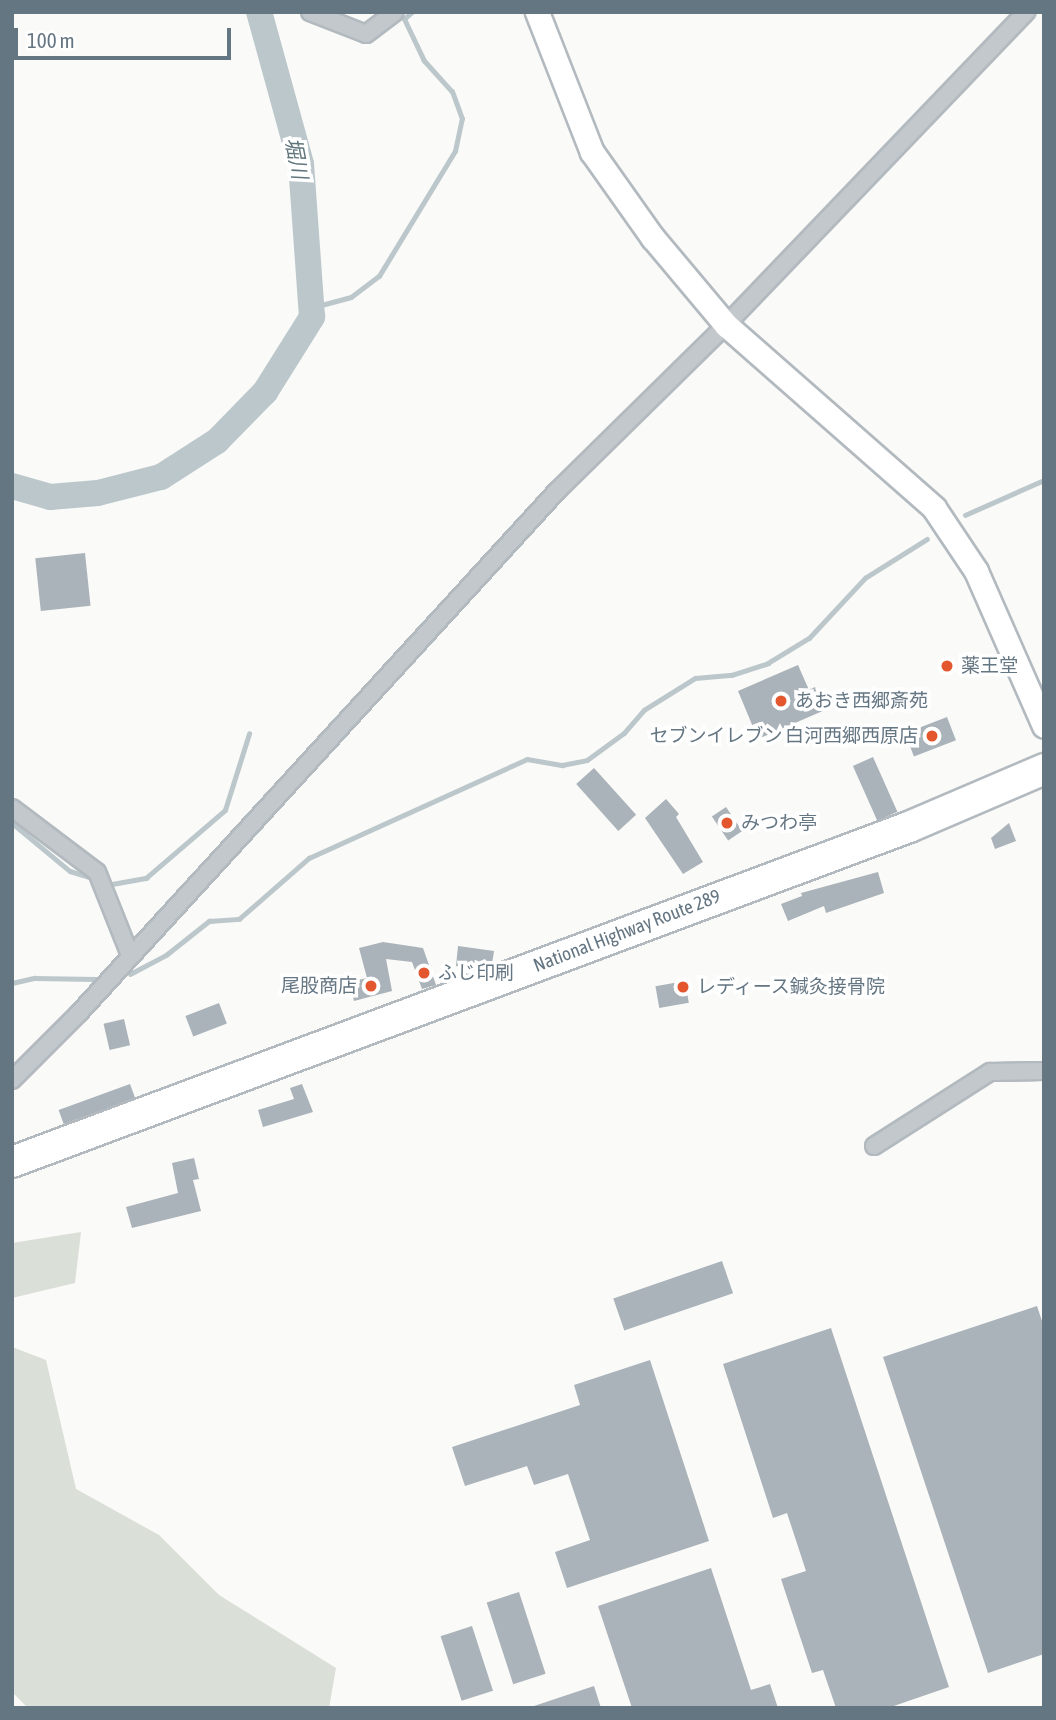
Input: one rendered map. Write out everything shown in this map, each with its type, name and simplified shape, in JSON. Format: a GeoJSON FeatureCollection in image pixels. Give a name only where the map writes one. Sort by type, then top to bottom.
{"type":"FeatureCollection","features":[{"type":"Feature","properties":{"kind":"highway","name":"National Highway Route 289"},"geometry":{"type":"LineString","coordinates":[[12,1163],[909,828],[1044,769]]}},
{"type":"Feature","properties":{"kind":"street"},"geometry":{"type":"LineString","coordinates":[[310,12],[366,34],[395,12]]}},
{"type":"Feature","properties":{"kind":"street"},"geometry":{"type":"LineString","coordinates":[[537,12],[592,152],[653,238],[726,325],[934,508],[976,571],[1044,726]]}},
{"type":"Feature","properties":{"kind":"street"},"geometry":{"type":"LineString","coordinates":[[12,1080],[534,516],[726,325],[1026,12]]}},
{"type":"Feature","properties":{"kind":"street"},"geometry":{"type":"LineString","coordinates":[[12,808],[97,872],[130,955]]}},
{"type":"Feature","properties":{"kind":"street"},"geometry":{"type":"LineString","coordinates":[[874,1146],[990,1072],[1044,1071]]}},
{"type":"Feature","properties":{"kind":"shaded area"},"geometry":{"type":"Polygon","coordinates":[[[81,1232],[75,1283],[12,1298],[12,1243],[81,1232]]]}},
{"type":"Feature","properties":{"kind":"shaded area"},"geometry":{"type":"Polygon","coordinates":[[[12,1347],[46,1360],[76,1489],[159,1535],[219,1595],[336,1668],[329,1708],[28,1708],[12,1692],[12,1347]]]}},
{"type":"Feature","properties":{"kind":"building"},"geometry":{"type":"Polygon","coordinates":[[[85,553],[91,606],[41,611],[35,558],[85,553]]]}},
{"type":"Feature","properties":{"kind":"building","name":"あおき西郷斎苑"},"geometry":{"type":"Polygon","coordinates":[[[798,665],[809,690],[815,687],[825,710],[758,739],[738,691],[798,665]]]}},
{"type":"Feature","properties":{"kind":"building"},"geometry":{"type":"Polygon","coordinates":[[[947,717],[956,740],[914,756],[905,733],[947,717]]]}},
{"type":"Feature","properties":{"kind":"building"},"geometry":{"type":"Polygon","coordinates":[[[873,757],[897,812],[877,821],[853,766],[873,757]]]}},
{"type":"Feature","properties":{"kind":"building"},"geometry":{"type":"Polygon","coordinates":[[[594,768],[636,815],[618,831],[576,784],[594,768]]]}},
{"type":"Feature","properties":{"kind":"building"},"geometry":{"type":"Polygon","coordinates":[[[666,799],[679,814],[676,817],[703,862],[683,874],[645,818],[666,799]]]}},
{"type":"Feature","properties":{"kind":"building"},"geometry":{"type":"Polygon","coordinates":[[[726,807],[742,831],[728,841],[712,817],[726,807]]]}},
{"type":"Feature","properties":{"kind":"building"},"geometry":{"type":"Polygon","coordinates":[[[1009,823],[1016,841],[995,849],[991,838],[1009,823]]]}},
{"type":"Feature","properties":{"kind":"building"},"geometry":{"type":"Polygon","coordinates":[[[878,872],[884,893],[826,913],[824,906],[788,921],[781,904],[802,896],[801,893],[878,872]]]}},
{"type":"Feature","properties":{"kind":"building"},"geometry":{"type":"Polygon","coordinates":[[[383,942],[423,948],[436,985],[422,989],[412,962],[386,959],[392,991],[354,1001],[349,982],[367,978],[359,948],[383,942]]]}},
{"type":"Feature","properties":{"kind":"building"},"geometry":{"type":"Polygon","coordinates":[[[458,946],[494,951],[492,964],[479,969],[456,966],[458,946]]]}},
{"type":"Feature","properties":{"kind":"building"},"geometry":{"type":"Polygon","coordinates":[[[685,981],[689,1003],[659,1008],[655,986],[685,981]]]}},
{"type":"Feature","properties":{"kind":"building"},"geometry":{"type":"Polygon","coordinates":[[[219,1003],[227,1024],[193,1036],[185,1016],[219,1003]]]}},
{"type":"Feature","properties":{"kind":"building"},"geometry":{"type":"Polygon","coordinates":[[[124,1019],[130,1045],[110,1050],[104,1024],[124,1019]]]}},
{"type":"Feature","properties":{"kind":"building"},"geometry":{"type":"Polygon","coordinates":[[[130,1084],[135,1098],[64,1124],[59,1110],[130,1084]]]}},
{"type":"Feature","properties":{"kind":"building"},"geometry":{"type":"Polygon","coordinates":[[[302,1084],[313,1112],[263,1127],[258,1110],[294,1099],[290,1088],[302,1084]]]}},
{"type":"Feature","properties":{"kind":"building"},"geometry":{"type":"Polygon","coordinates":[[[194,1158],[199,1179],[193,1180],[201,1211],[132,1228],[126,1207],[178,1193],[172,1163],[194,1158]]]}},
{"type":"Feature","properties":{"kind":"building"},"geometry":{"type":"Polygon","coordinates":[[[722,1261],[733,1293],[624,1331],[613,1298],[722,1261]]]}},
{"type":"Feature","properties":{"kind":"building"},"geometry":{"type":"Polygon","coordinates":[[[1037,1306],[1044,1327],[1044,1654],[988,1673],[883,1357],[1037,1306]]]}},
{"type":"Feature","properties":{"kind":"building"},"geometry":{"type":"Polygon","coordinates":[[[831,1328],[949,1687],[888,1708],[836,1708],[823,1670],[812,1673],[781,1579],[806,1571],[787,1513],[773,1518],[723,1364],[831,1328]]]}},
{"type":"Feature","properties":{"kind":"building"},"geometry":{"type":"Polygon","coordinates":[[[650,1360],[709,1541],[567,1588],[555,1552],[590,1540],[568,1474],[534,1485],[527,1466],[465,1486],[452,1447],[580,1405],[574,1385],[650,1360]]]}},
{"type":"Feature","properties":{"kind":"building"},"geometry":{"type":"Polygon","coordinates":[[[711,1568],[751,1690],[770,1684],[778,1708],[632,1708],[598,1606],[711,1568]]]}},
{"type":"Feature","properties":{"kind":"building"},"geometry":{"type":"Polygon","coordinates":[[[519,1592],[546,1674],[513,1684],[487,1603],[519,1592]]]}},
{"type":"Feature","properties":{"kind":"building"},"geometry":{"type":"Polygon","coordinates":[[[472,1626],[493,1691],[462,1701],[441,1636],[472,1626]]]}},
{"type":"Feature","properties":{"kind":"building"},"geometry":{"type":"Polygon","coordinates":[[[594,1686],[601,1708],[534,1708],[534,1706],[594,1686]]]}},
{"type":"Feature","properties":{"kind":"waterway","name":"堀川"},"geometry":{"type":"LineString","coordinates":[[12,486],[50,497],[98,493],[161,477],[217,441],[265,392],[312,317],[301,164],[259,12]]}},
{"type":"Feature","properties":{"kind":"waterway"},"geometry":{"type":"LineString","coordinates":[[314,307],[351,297],[379,276],[455,151],[462,119],[452,92],[424,61],[404,19],[412,12]]}},
{"type":"Feature","properties":{"kind":"waterway"},"geometry":{"type":"LineString","coordinates":[[965,515],[1044,480]]}},
{"type":"Feature","properties":{"kind":"waterway"},"geometry":{"type":"LineString","coordinates":[[130,974],[166,955],[209,921],[239,919],[309,858],[527,759],[562,765],[587,760],[624,733],[644,710],[695,678],[732,675],[768,663],[809,638],[865,578],[927,539]]}},
{"type":"Feature","properties":{"kind":"waterway"},"geometry":{"type":"LineString","coordinates":[[112,884],[146,878],[225,810],[249,734]]}},
{"type":"Feature","properties":{"kind":"waterway"},"geometry":{"type":"LineString","coordinates":[[12,823],[70,871],[90,877]]}},
{"type":"Feature","properties":{"kind":"waterway"},"geometry":{"type":"LineString","coordinates":[[12,983],[34,978],[96,979]]}},
{"type":"Feature","properties":{"kind":"place","name":"薬王堂"},"geometry":{"type":"Point","coordinates":[947,666]}},
{"type":"Feature","properties":{"kind":"place","name":"あおき西郷斎苑"},"geometry":{"type":"Point","coordinates":[781,701]}},
{"type":"Feature","properties":{"kind":"place","name":"セブンイレブン 白河西郷西原店"},"geometry":{"type":"Point","coordinates":[932,736]}},
{"type":"Feature","properties":{"kind":"place","name":"みつわ亭"},"geometry":{"type":"Point","coordinates":[727,823]}},
{"type":"Feature","properties":{"kind":"place","name":"ふじ印刷"},"geometry":{"type":"Point","coordinates":[424,973]}},
{"type":"Feature","properties":{"kind":"place","name":"尾股商店"},"geometry":{"type":"Point","coordinates":[371,986]}},
{"type":"Feature","properties":{"kind":"place","name":"レディース鍼灸接骨院"},"geometry":{"type":"Point","coordinates":[683,987]}}]}
